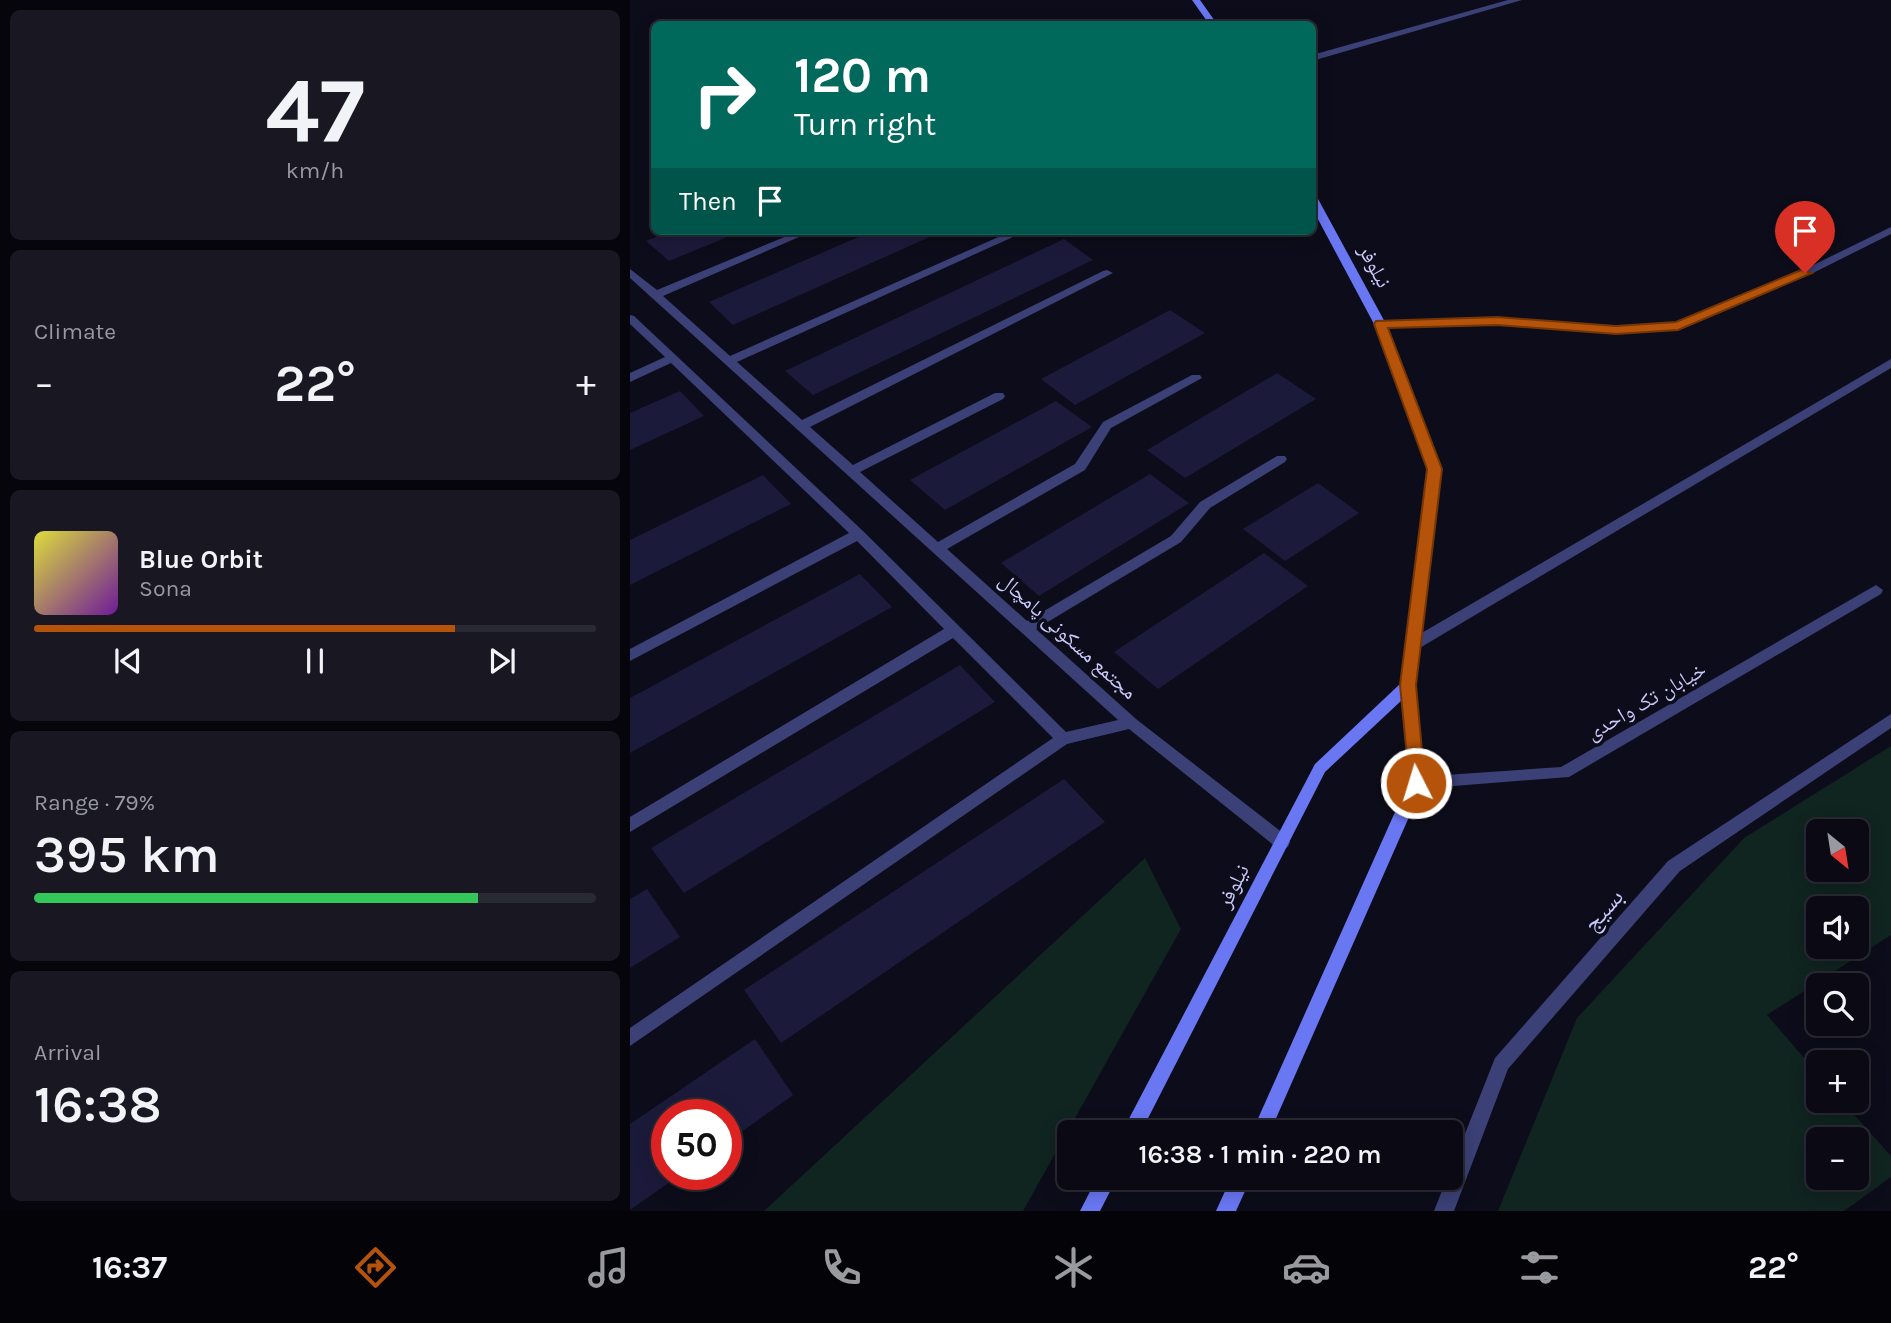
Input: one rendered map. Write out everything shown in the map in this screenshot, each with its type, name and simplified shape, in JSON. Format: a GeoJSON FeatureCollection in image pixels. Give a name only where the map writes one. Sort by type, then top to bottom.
{"type":"FeatureCollection","features":[{"type":"Feature","properties":{"kind":"main road"},"geometry":{"type":"LineString","coordinates":[[1196,0],[1211,21]]}},
{"type":"Feature","properties":{"kind":"main road","name":"نیلوفر"},"geometry":{"type":"LineString","coordinates":[[1266,1120],[1416,783],[1408,685],[1434,469],[1380,324],[1316,204]]}},
{"type":"Feature","properties":{"kind":"main road","name":"نیلوفر"},"geometry":{"type":"LineString","coordinates":[[1137,1120],[1320,768],[1408,685]]}},
{"type":"Feature","properties":{"kind":"main road"},"geometry":{"type":"LineString","coordinates":[[1090,1211],[1101,1190]]}},
{"type":"Feature","properties":{"kind":"main road"},"geometry":{"type":"LineString","coordinates":[[1226,1211],[1236,1190]]}},
{"type":"Feature","properties":{"kind":"street"},"geometry":{"type":"LineString","coordinates":[[1316,57],[1518,0]]}},
{"type":"Feature","properties":{"kind":"street"},"geometry":{"type":"LineString","coordinates":[[1380,324],[1497,321],[1616,330],[1678,326],[1805,273],[1891,229]]}},
{"type":"Feature","properties":{"kind":"street"},"geometry":{"type":"LineString","coordinates":[[655,295],[798,235]]}},
{"type":"Feature","properties":{"kind":"street"},"geometry":{"type":"LineString","coordinates":[[729,362],[1012,235]]}},
{"type":"Feature","properties":{"kind":"street","name":"مجتمع مسکونی پامچال"},"geometry":{"type":"LineString","coordinates":[[630,272],[1028,627],[1131,723]]}},
{"type":"Feature","properties":{"kind":"street"},"geometry":{"type":"LineString","coordinates":[[801,426],[1107,273]]}},
{"type":"Feature","properties":{"kind":"street"},"geometry":{"type":"LineString","coordinates":[[630,318],[859,534],[1063,739],[630,1038]]}},
{"type":"Feature","properties":{"kind":"street"},"geometry":{"type":"LineString","coordinates":[[630,378],[673,358]]}},
{"type":"Feature","properties":{"kind":"street"},"geometry":{"type":"LineString","coordinates":[[1413,645],[1891,363]]}},
{"type":"Feature","properties":{"kind":"street"},"geometry":{"type":"LineString","coordinates":[[938,548],[1080,467],[1107,425],[1196,378]]}},
{"type":"Feature","properties":{"kind":"street"},"geometry":{"type":"LineString","coordinates":[[852,471],[999,396]]}},
{"type":"Feature","properties":{"kind":"street"},"geometry":{"type":"LineString","coordinates":[[1028,627],[1176,540],[1205,505],[1281,459]]}},
{"type":"Feature","properties":{"kind":"street"},"geometry":{"type":"LineString","coordinates":[[630,656],[859,534]]}},
{"type":"Feature","properties":{"kind":"street","name":"خیابان تک واحدی"},"geometry":{"type":"LineString","coordinates":[[1416,783],[1564,773],[1877,590]]}},
{"type":"Feature","properties":{"kind":"street"},"geometry":{"type":"LineString","coordinates":[[630,825],[954,630]]}},
{"type":"Feature","properties":{"kind":"street","name":"بسیج"},"geometry":{"type":"LineString","coordinates":[[1444,1211],[1501,1064],[1674,866],[1891,720]]}},
{"type":"Feature","properties":{"kind":"street"},"geometry":{"type":"LineString","coordinates":[[1131,723],[1282,842]]}},
{"type":"Feature","properties":{"kind":"street","name":"مجتمع مسکونی پامچال"},"geometry":{"type":"LineString","coordinates":[[1063,739],[1131,723]]}},
{"type":"Feature","properties":{"kind":"green space"},"geometry":{"type":"Polygon","coordinates":[[[1891,746],[1891,935],[1869,949],[1869,896],[1806,896],[1806,959],[1854,959],[1832,973],[1806,973],[1806,990],[1767,1015],[1806,1060],[1806,1113],[1853,1113],[1865,1127],[1806,1127],[1806,1190],[1869,1190],[1869,1131],[1891,1156],[1891,1177],[1844,1211],[1498,1211],[1577,1018],[1744,838],[1891,746]]]}},
{"type":"Feature","properties":{"kind":"green space"},"geometry":{"type":"Polygon","coordinates":[[[1145,858],[1181,929],[1074,1120],[1057,1120],[1057,1150],[1023,1211],[764,1211],[1145,858]]]}},
{"type":"Feature","properties":{"kind":"building"},"geometry":{"type":"Polygon","coordinates":[[[661,235],[732,235],[669,261],[646,241],[661,235]]]}},
{"type":"Feature","properties":{"kind":"building"},"geometry":{"type":"Polygon","coordinates":[[[863,235],[934,235],[733,325],[709,302],[863,235]]]}},
{"type":"Feature","properties":{"kind":"building"},"geometry":{"type":"Polygon","coordinates":[[[1064,239],[1093,260],[813,395],[785,371],[1064,239]]]}},
{"type":"Feature","properties":{"kind":"building"},"geometry":{"type":"Polygon","coordinates":[[[1170,310],[1205,333],[1075,405],[1041,379],[1170,310]]]}},
{"type":"Feature","properties":{"kind":"building"},"geometry":{"type":"Polygon","coordinates":[[[1277,373],[1316,399],[1185,478],[1147,450],[1277,373]]]}},
{"type":"Feature","properties":{"kind":"building"},"geometry":{"type":"Polygon","coordinates":[[[680,391],[704,416],[630,450],[630,413],[680,391]]]}},
{"type":"Feature","properties":{"kind":"building"},"geometry":{"type":"Polygon","coordinates":[[[1056,401],[1092,427],[945,510],[910,480],[1056,401]]]}},
{"type":"Feature","properties":{"kind":"building"},"geometry":{"type":"Polygon","coordinates":[[[1150,474],[1189,503],[1039,596],[1001,563],[1150,474]]]}},
{"type":"Feature","properties":{"kind":"building"},"geometry":{"type":"Polygon","coordinates":[[[763,475],[791,504],[630,585],[630,540],[763,475]]]}},
{"type":"Feature","properties":{"kind":"building"},"geometry":{"type":"Polygon","coordinates":[[[1318,483],[1359,513],[1285,561],[1243,529],[1318,483]]]}},
{"type":"Feature","properties":{"kind":"building"},"geometry":{"type":"Polygon","coordinates":[[[1264,553],[1308,586],[1158,689],[1114,652],[1264,553]]]}},
{"type":"Feature","properties":{"kind":"building"},"geometry":{"type":"Polygon","coordinates":[[[860,574],[892,607],[630,753],[630,698],[860,574]]]}},
{"type":"Feature","properties":{"kind":"building"},"geometry":{"type":"Polygon","coordinates":[[[960,665],[995,702],[684,893],[651,848],[960,665]]]}},
{"type":"Feature","properties":{"kind":"building"},"geometry":{"type":"Polygon","coordinates":[[[1064,779],[1105,822],[781,1043],[744,990],[1064,779]]]}},
{"type":"Feature","properties":{"kind":"building"},"geometry":{"type":"Polygon","coordinates":[[[647,889],[680,937],[630,968],[630,899],[647,889]]]}},
{"type":"Feature","properties":{"kind":"building"},"geometry":{"type":"Polygon","coordinates":[[[755,1039],[793,1095],[742,1132],[742,1099],[667,1099],[755,1039]]]}},
{"type":"Feature","properties":{"kind":"building"},"geometry":{"type":"Polygon","coordinates":[[[651,1110],[651,1190],[658,1190],[630,1210],[630,1124],[651,1110]]]}},
{"type":"Feature","properties":{"kind":"route"},"geometry":{"type":"LineString","coordinates":[[1416,783],[1408,685],[1434,469],[1380,324],[1497,321],[1616,330],[1678,326],[1805,273]]}}]}
